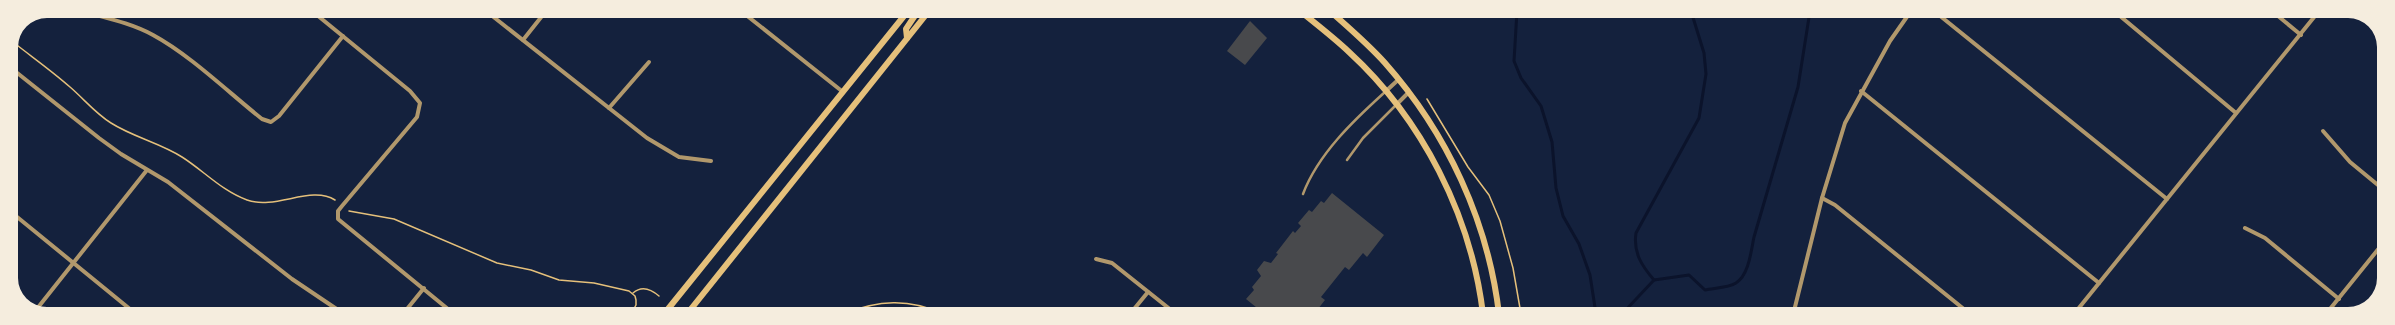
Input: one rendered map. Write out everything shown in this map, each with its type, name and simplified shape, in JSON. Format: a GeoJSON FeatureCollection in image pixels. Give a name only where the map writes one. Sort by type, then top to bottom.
{"type":"FeatureCollection","features":[{"type":"Feature","properties":{"kind":"main road"},"geometry":{"type":"LineString","coordinates":[[670,307],[749,206],[844,93],[903,18]]}},
{"type":"Feature","properties":{"kind":"main road"},"geometry":{"type":"LineString","coordinates":[[907,38],[906,29],[913,18]]}},
{"type":"Feature","properties":{"kind":"main road"},"geometry":{"type":"LineString","coordinates":[[693,307],[923,18]]}},
{"type":"Feature","properties":{"kind":"main road"},"geometry":{"type":"LineString","coordinates":[[1308,18],[1349,52],[1396,105],[1426,147],[1453,200],[1472,258],[1482,307]]}},
{"type":"Feature","properties":{"kind":"main road"},"geometry":{"type":"LineString","coordinates":[[1338,18],[1364,42],[1398,80],[1435,131],[1451,158],[1474,210],[1491,266],[1498,307]]}},
{"type":"Feature","properties":{"kind":"street"},"geometry":{"type":"LineString","coordinates":[[105,18],[133,26],[153,35],[172,47],[262,119],[271,122],[279,116],[343,36]]}},
{"type":"Feature","properties":{"kind":"street"},"geometry":{"type":"LineString","coordinates":[[321,18],[416,96],[420,103],[420,111],[417,117],[338,211],[338,219],[446,307]]}},
{"type":"Feature","properties":{"kind":"street"},"geometry":{"type":"LineString","coordinates":[[495,18],[647,138],[679,156],[711,161]]}},
{"type":"Feature","properties":{"kind":"street"},"geometry":{"type":"LineString","coordinates":[[523,40],[540,18]]}},
{"type":"Feature","properties":{"kind":"street"},"geometry":{"type":"LineString","coordinates":[[750,18],[844,93]]}},
{"type":"Feature","properties":{"kind":"street"},"geometry":{"type":"LineString","coordinates":[[1795,307],[1839,137],[1861,91],[1890,41],[1906,18]]}},
{"type":"Feature","properties":{"kind":"street"},"geometry":{"type":"LineString","coordinates":[[1943,18],[2167,198]]}},
{"type":"Feature","properties":{"kind":"street"},"geometry":{"type":"LineString","coordinates":[[2122,18],[2236,113]]}},
{"type":"Feature","properties":{"kind":"street"},"geometry":{"type":"LineString","coordinates":[[2280,18],[2301,35]]}},
{"type":"Feature","properties":{"kind":"street"},"geometry":{"type":"LineString","coordinates":[[2079,307],[2314,18]]}},
{"type":"Feature","properties":{"kind":"street"},"geometry":{"type":"LineString","coordinates":[[609,108],[649,62]]}},
{"type":"Feature","properties":{"kind":"street"},"geometry":{"type":"LineString","coordinates":[[18,74],[100,138],[168,182],[292,279],[334,307]]}},
{"type":"Feature","properties":{"kind":"street"},"geometry":{"type":"LineString","coordinates":[[1385,92],[1398,80]]}},
{"type":"Feature","properties":{"kind":"street"},"geometry":{"type":"LineString","coordinates":[[1861,91],[2098,283]]}},
{"type":"Feature","properties":{"kind":"street"},"geometry":{"type":"LineString","coordinates":[[1396,105],[1408,93]]}},
{"type":"Feature","properties":{"kind":"street"},"geometry":{"type":"LineString","coordinates":[[2323,131],[2350,162],[2377,184]]}},
{"type":"Feature","properties":{"kind":"street"},"geometry":{"type":"LineString","coordinates":[[39,306],[148,170]]}},
{"type":"Feature","properties":{"kind":"street"},"geometry":{"type":"LineString","coordinates":[[1822,198],[1834,205],[1961,307]]}},
{"type":"Feature","properties":{"kind":"street"},"geometry":{"type":"LineString","coordinates":[[18,218],[128,307]]}},
{"type":"Feature","properties":{"kind":"street"},"geometry":{"type":"LineString","coordinates":[[2245,228],[2265,238],[2338,299]]}},
{"type":"Feature","properties":{"kind":"street"},"geometry":{"type":"LineString","coordinates":[[2332,307],[2377,251]]}},
{"type":"Feature","properties":{"kind":"street"},"geometry":{"type":"LineString","coordinates":[[1096,259],[1112,263],[1167,307]]}},
{"type":"Feature","properties":{"kind":"street"},"geometry":{"type":"LineString","coordinates":[[409,307],[424,288]]}},
{"type":"Feature","properties":{"kind":"street"},"geometry":{"type":"LineString","coordinates":[[1136,307],[1148,292]]}},
{"type":"Feature","properties":{"kind":"lane"},"geometry":{"type":"LineString","coordinates":[[1303,194],[1310,176],[1331,148],[1354,120],[1385,92]]}},
{"type":"Feature","properties":{"kind":"lane"},"geometry":{"type":"LineString","coordinates":[[1347,160],[1363,138],[1396,105]]}},
{"type":"Feature","properties":{"kind":"path"},"geometry":{"type":"LineString","coordinates":[[18,46],[64,82],[90,107],[110,122],[180,156],[228,191],[248,200],[262,203],[275,203],[320,194],[335,200]]}},
{"type":"Feature","properties":{"kind":"path"},"geometry":{"type":"LineString","coordinates":[[1427,99],[1468,167],[1489,195],[1500,221],[1513,268],[1520,307]]}},
{"type":"Feature","properties":{"kind":"path"},"geometry":{"type":"LineString","coordinates":[[349,211],[394,219],[498,263],[531,270],[559,280],[594,283],[633,293]]}},
{"type":"Feature","properties":{"kind":"path"},"geometry":{"type":"LineString","coordinates":[[633,293],[637,289],[648,289],[659,296]]}},
{"type":"Feature","properties":{"kind":"path"},"geometry":{"type":"LineString","coordinates":[[633,293],[636,305],[635,307]]}},
{"type":"Feature","properties":{"kind":"path"},"geometry":{"type":"LineString","coordinates":[[865,307],[877,303],[897,301],[914,303],[925,307]]}},
{"type":"Feature","properties":{"kind":"building"},"geometry":{"type":"Polygon","coordinates":[[[1250,21],[1267,38],[1245,65],[1227,51],[1250,21]]]}},
{"type":"Feature","properties":{"kind":"building"},"geometry":{"type":"Polygon","coordinates":[[[1332,193],[1384,235],[1367,257],[1363,253],[1349,270],[1345,267],[1321,297],[1325,300],[1320,307],[1256,307],[1246,299],[1254,290],[1252,287],[1261,276],[1257,270],[1264,261],[1271,263],[1278,254],[1276,253],[1293,231],[1295,233],[1301,226],[1298,223],[1309,210],[1312,212],[1321,201],[1324,203],[1332,193]]]}},
{"type":"Feature","properties":{"kind":"waterway"},"geometry":{"type":"LineString","coordinates":[[1517,18],[1514,61],[1521,78],[1541,106],[1552,142],[1556,188],[1563,216],[1579,244],[1590,275],[1595,307]]}},
{"type":"Feature","properties":{"kind":"waterway"},"geometry":{"type":"LineString","coordinates":[[1629,307],[1654,280],[1639,259],[1635,240],[1636,233],[1699,118],[1706,74],[1704,53],[1693,18]]}},
{"type":"Feature","properties":{"kind":"waterway"},"geometry":{"type":"LineString","coordinates":[[1654,280],[1689,275],[1705,290],[1733,285],[1740,279],[1747,269],[1754,237],[1798,87],[1809,18]]}}]}
